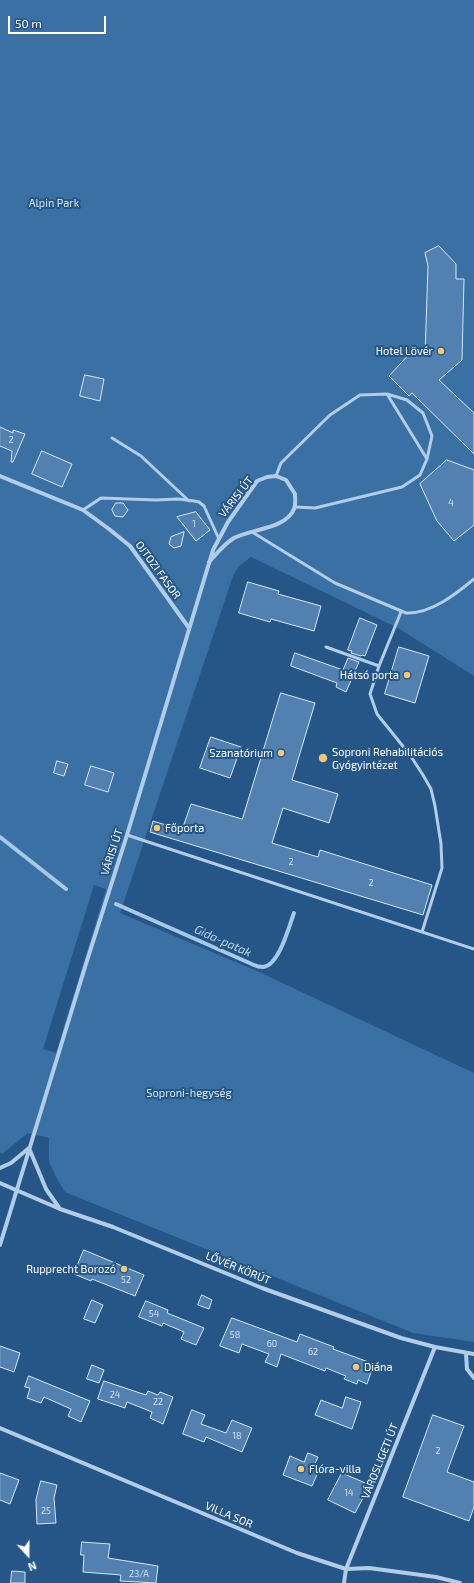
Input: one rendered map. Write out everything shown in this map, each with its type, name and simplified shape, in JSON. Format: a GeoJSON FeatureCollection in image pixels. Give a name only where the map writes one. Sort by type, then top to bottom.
{"type":"FeatureCollection","features":[{"type":"Feature","properties":{"kind":"street","name":"OJTOZI FASOR"},"geometry":{"type":"LineString","coordinates":[[0,476],[83,510],[109,528],[130,546],[189,628]]}},
{"type":"Feature","properties":{"kind":"street"},"geometry":{"type":"LineString","coordinates":[[276,476],[286,480],[292,487],[295,494],[294,507]]}},
{"type":"Feature","properties":{"kind":"street","name":"VÁRISI ÚT"},"geometry":{"type":"LineString","coordinates":[[0,1245],[84,966],[127,835],[209,562],[218,538],[257,481],[267,477],[276,476]]}},
{"type":"Feature","properties":{"kind":"street","name":"VÁRISI ÚT"},"geometry":{"type":"LineString","coordinates":[[209,562],[234,538],[277,524],[286,519],[293,511],[294,507]]}},
{"type":"Feature","properties":{"kind":"street"},"geometry":{"type":"LineString","coordinates":[[0,1168],[11,1163],[29,1147],[46,1189],[60,1209]]}},
{"type":"Feature","properties":{"kind":"street","name":"LŐVÉR KÖRÚT"},"geometry":{"type":"LineString","coordinates":[[0,1182],[60,1209],[113,1227],[262,1288],[401,1338],[466,1354],[474,1354]]}},
{"type":"Feature","properties":{"kind":"street","name":"VÁROSLIGETI ÚT"},"geometry":{"type":"LineString","coordinates":[[344,1583],[346,1569],[435,1347]]}},
{"type":"Feature","properties":{"kind":"street"},"geometry":{"type":"LineString","coordinates":[[466,1354],[468,1370],[474,1378]]}},
{"type":"Feature","properties":{"kind":"street","name":"VILLA SOR"},"geometry":{"type":"LineString","coordinates":[[0,1428],[297,1553],[346,1569],[369,1568],[460,1583]]}},
{"type":"Feature","properties":{"kind":"lane"},"geometry":{"type":"LineString","coordinates":[[387,394],[427,459]]}},
{"type":"Feature","properties":{"kind":"lane"},"geometry":{"type":"LineString","coordinates":[[276,476],[281,463],[330,415],[360,395],[387,394],[407,400],[424,413],[432,436],[427,459],[420,475],[402,487],[315,508],[294,507]]}},
{"type":"Feature","properties":{"kind":"lane"},"geometry":{"type":"LineString","coordinates":[[112,438],[141,456],[189,501]]}},
{"type":"Feature","properties":{"kind":"lane"},"geometry":{"type":"LineString","coordinates":[[83,510],[101,498],[156,500],[178,499],[199,502],[204,506],[218,538]]}},
{"type":"Feature","properties":{"kind":"lane"},"geometry":{"type":"LineString","coordinates":[[252,532],[335,583],[401,612],[414,614],[424,611],[462,589],[474,579]]}},
{"type":"Feature","properties":{"kind":"lane"},"geometry":{"type":"LineString","coordinates":[[401,612],[379,666],[370,694],[377,714],[410,755],[431,789],[439,824],[442,868],[422,932]]}},
{"type":"Feature","properties":{"kind":"lane"},"geometry":{"type":"LineString","coordinates":[[326,646],[379,666]]}},
{"type":"Feature","properties":{"kind":"lane"},"geometry":{"type":"LineString","coordinates":[[127,835],[474,949]]}},
{"type":"Feature","properties":{"kind":"green space"},"geometry":{"type":"Polygon","coordinates":[[[0,0],[474,0],[474,676],[398,628],[251,557],[239,566],[233,576],[120,913],[259,972],[474,1073],[474,1342],[413,1333],[65,1192],[49,1162],[49,1138],[28,1133],[2,1154],[0,1153],[0,0]],[[94,885],[43,1049],[56,1053],[106,889],[94,885]]]}},
{"type":"Feature","properties":{"kind":"building","name":"Hotel Lövér"},"geometry":{"type":"Polygon","coordinates":[[[439,246],[456,264],[456,279],[464,279],[462,360],[439,380],[474,413],[474,454],[412,393],[409,396],[389,376],[413,350],[425,355],[428,266],[425,253],[439,246]]]}},
{"type":"Feature","properties":{"kind":"building"},"geometry":{"type":"Polygon","coordinates":[[[85,375],[104,379],[100,401],[80,396],[85,375]]]}},
{"type":"Feature","properties":{"kind":"building"},"geometry":{"type":"Polygon","coordinates":[[[0,427],[13,433],[13,430],[25,434],[13,462],[11,462],[12,451],[0,446],[0,427]]]}},
{"type":"Feature","properties":{"kind":"building"},"geometry":{"type":"Polygon","coordinates":[[[42,451],[72,464],[62,487],[32,474],[42,451]]]}},
{"type":"Feature","properties":{"kind":"building"},"geometry":{"type":"Polygon","coordinates":[[[447,460],[474,470],[474,525],[454,541],[437,521],[420,484],[447,460]]]}},
{"type":"Feature","properties":{"kind":"building"},"geometry":{"type":"Polygon","coordinates":[[[116,503],[123,503],[128,510],[123,517],[115,516],[112,510],[116,503]]]}},
{"type":"Feature","properties":{"kind":"building"},"geometry":{"type":"Polygon","coordinates":[[[196,512],[210,530],[196,541],[177,517],[196,512]]]}},
{"type":"Feature","properties":{"kind":"building"},"geometry":{"type":"Polygon","coordinates":[[[184,532],[181,546],[174,548],[169,544],[171,537],[184,532]]]}},
{"type":"Feature","properties":{"kind":"building"},"geometry":{"type":"Polygon","coordinates":[[[248,582],[279,591],[278,594],[321,606],[314,631],[271,619],[270,622],[239,613],[248,582]]]}},
{"type":"Feature","properties":{"kind":"building"},"geometry":{"type":"Polygon","coordinates":[[[360,618],[377,625],[365,656],[351,653],[352,651],[348,650],[360,618]]]}},
{"type":"Feature","properties":{"kind":"building","name":"Hátsó porta"},"geometry":{"type":"Polygon","coordinates":[[[399,647],[429,656],[415,703],[385,694],[399,647]]]}},
{"type":"Feature","properties":{"kind":"building"},"geometry":{"type":"Polygon","coordinates":[[[295,653],[343,670],[348,658],[359,662],[346,692],[336,687],[337,683],[291,666],[295,653]]]}},
{"type":"Feature","properties":{"kind":"building"},"geometry":{"type":"Polygon","coordinates":[[[281,693],[315,703],[292,780],[338,794],[329,823],[283,808],[272,843],[318,857],[320,850],[432,885],[423,915],[150,832],[153,821],[182,830],[191,804],[242,819],[281,693]]]}},
{"type":"Feature","properties":{"kind":"building"},"geometry":{"type":"Polygon","coordinates":[[[211,737],[241,747],[230,778],[200,768],[211,737]]]}},
{"type":"Feature","properties":{"kind":"building"},"geometry":{"type":"Polygon","coordinates":[[[57,761],[68,764],[64,776],[54,773],[57,761]]]}},
{"type":"Feature","properties":{"kind":"building"},"geometry":{"type":"Polygon","coordinates":[[[91,766],[114,773],[108,792],[85,785],[91,766]]]}},
{"type":"Feature","properties":{"kind":"building"},"geometry":{"type":"Polygon","coordinates":[[[84,1250],[144,1275],[135,1296],[92,1279],[91,1281],[74,1274],[84,1250]]]}},
{"type":"Feature","properties":{"kind":"building"},"geometry":{"type":"Polygon","coordinates":[[[202,1295],[212,1300],[209,1309],[198,1305],[202,1295]]]}},
{"type":"Feature","properties":{"kind":"building"},"geometry":{"type":"Polygon","coordinates":[[[92,1300],[103,1305],[95,1323],[84,1319],[92,1300]]]}},
{"type":"Feature","properties":{"kind":"building"},"geometry":{"type":"Polygon","coordinates":[[[146,1301],[168,1310],[167,1313],[204,1328],[196,1345],[181,1339],[184,1332],[163,1323],[162,1326],[139,1317],[146,1301]]]}},
{"type":"Feature","properties":{"kind":"building"},"geometry":{"type":"Polygon","coordinates":[[[232,1318],[297,1342],[300,1334],[334,1347],[333,1349],[374,1364],[367,1384],[358,1380],[357,1384],[344,1379],[346,1376],[326,1368],[325,1371],[281,1354],[277,1367],[265,1362],[269,1354],[242,1344],[239,1353],[220,1346],[232,1318]]]}},
{"type":"Feature","properties":{"kind":"building"},"geometry":{"type":"Polygon","coordinates":[[[0,1346],[20,1353],[14,1372],[0,1367],[0,1346]]]}},
{"type":"Feature","properties":{"kind":"building"},"geometry":{"type":"Polygon","coordinates":[[[92,1365],[104,1370],[99,1383],[87,1379],[92,1365]]]}},
{"type":"Feature","properties":{"kind":"building"},"geometry":{"type":"Polygon","coordinates":[[[29,1376],[90,1401],[81,1422],[68,1416],[71,1409],[44,1397],[41,1403],[27,1398],[30,1388],[25,1387],[29,1376]]]}},
{"type":"Feature","properties":{"kind":"building"},"geometry":{"type":"Polygon","coordinates":[[[104,1381],[146,1395],[148,1391],[158,1395],[160,1392],[173,1397],[163,1424],[150,1418],[152,1412],[127,1402],[125,1408],[98,1399],[104,1381]]]}},
{"type":"Feature","properties":{"kind":"building"},"geometry":{"type":"Polygon","coordinates":[[[346,1397],[361,1402],[352,1429],[315,1415],[321,1400],[342,1408],[346,1397]]]}},
{"type":"Feature","properties":{"kind":"building"},"geometry":{"type":"Polygon","coordinates":[[[192,1410],[205,1415],[201,1424],[226,1433],[232,1420],[252,1428],[242,1452],[206,1437],[204,1442],[183,1434],[192,1410]]]}},
{"type":"Feature","properties":{"kind":"building"},"geometry":{"type":"Polygon","coordinates":[[[433,1415],[464,1426],[447,1472],[474,1482],[474,1507],[469,1521],[403,1497],[433,1415]]]}},
{"type":"Feature","properties":{"kind":"building","name":"Flóra-villa"},"geometry":{"type":"Polygon","coordinates":[[[308,1453],[318,1457],[313,1468],[319,1470],[312,1486],[283,1475],[290,1456],[304,1462],[308,1453]]]}},
{"type":"Feature","properties":{"kind":"building"},"geometry":{"type":"Polygon","coordinates":[[[0,1473],[19,1480],[10,1504],[0,1500],[0,1473]]]}},
{"type":"Feature","properties":{"kind":"building"},"geometry":{"type":"Polygon","coordinates":[[[342,1473],[370,1485],[355,1513],[328,1500],[342,1473]]]}},
{"type":"Feature","properties":{"kind":"building"},"geometry":{"type":"Polygon","coordinates":[[[41,1481],[57,1485],[54,1498],[56,1523],[37,1524],[36,1500],[41,1481]]]}},
{"type":"Feature","properties":{"kind":"building"},"geometry":{"type":"Polygon","coordinates":[[[82,1542],[110,1544],[108,1558],[158,1566],[156,1583],[120,1581],[121,1575],[83,1572],[84,1555],[81,1555],[82,1542]]]}},
{"type":"Feature","properties":{"kind":"building"},"geometry":{"type":"Polygon","coordinates":[[[12,1571],[25,1572],[25,1583],[11,1583],[12,1571]]]}},
{"type":"Feature","properties":{"kind":"waterway","name":"Gida-patak"},"geometry":{"type":"LineString","coordinates":[[0,837],[66,889]]}},
{"type":"Feature","properties":{"kind":"waterway","name":"Gida-patak"},"geometry":{"type":"LineString","coordinates":[[116,904],[262,967],[269,965],[279,953],[294,913]]}},
{"type":"Feature","properties":{"kind":"place","name":"Hotel Lövér"},"geometry":{"type":"Point","coordinates":[441,351]}},
{"type":"Feature","properties":{"kind":"place","name":"Hátsó porta"},"geometry":{"type":"Point","coordinates":[407,675]}},
{"type":"Feature","properties":{"kind":"place","name":"Szanatórium"},"geometry":{"type":"Point","coordinates":[281,753]}},
{"type":"Feature","properties":{"kind":"place","name":"Soproni Rehabilitációs Gyógyintézet"},"geometry":{"type":"Point","coordinates":[323,758]}},
{"type":"Feature","properties":{"kind":"place","name":"Főporta"},"geometry":{"type":"Point","coordinates":[157,828]}},
{"type":"Feature","properties":{"kind":"place","name":"Rupprecht Borozó"},"geometry":{"type":"Point","coordinates":[124,1269]}},
{"type":"Feature","properties":{"kind":"place","name":"Diána"},"geometry":{"type":"Point","coordinates":[356,1367]}},
{"type":"Feature","properties":{"kind":"place","name":"Flóra-villa"},"geometry":{"type":"Point","coordinates":[301,1469]}},
{"type":"Feature","properties":{"kind":"park label","name":"Alpin Park"},"geometry":{"type":"Point","coordinates":[54,203]}},
{"type":"Feature","properties":{"kind":"park label","name":"Soproni-hegység"},"geometry":{"type":"Point","coordinates":[189,1093]}}]}
